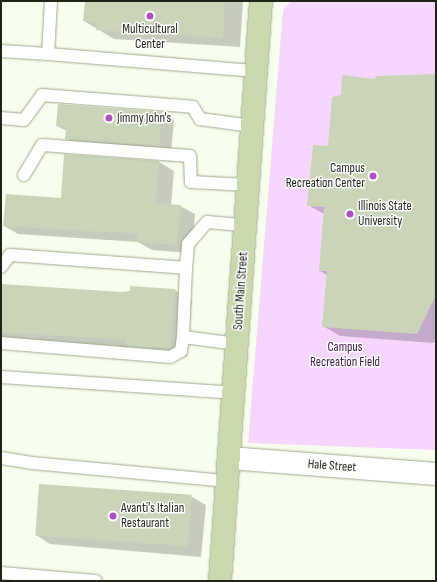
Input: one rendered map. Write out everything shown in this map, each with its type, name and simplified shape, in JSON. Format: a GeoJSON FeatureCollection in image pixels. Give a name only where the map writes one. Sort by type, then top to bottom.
{"type":"FeatureCollection","features":[{"type":"Feature","properties":{"kind":"main road","name":"South Main Street"},"geometry":{"type":"LineString","coordinates":[[220,581],[261,1]]}},
{"type":"Feature","properties":{"kind":"street","name":"Hale Street"},"geometry":{"type":"LineString","coordinates":[[229,458],[436,474]]}},
{"type":"Feature","properties":{"kind":"lane"},"geometry":{"type":"LineString","coordinates":[[48,54],[51,1]]}},
{"type":"Feature","properties":{"kind":"lane"},"geometry":{"type":"LineString","coordinates":[[1,51],[256,71]]}},
{"type":"Feature","properties":{"kind":"lane"},"geometry":{"type":"LineString","coordinates":[[1,118],[24,120],[42,96],[192,107],[200,119],[252,126]]}},
{"type":"Feature","properties":{"kind":"lane"},"geometry":{"type":"LineString","coordinates":[[24,175],[42,145],[190,156],[191,182],[248,185]]}},
{"type":"Feature","properties":{"kind":"lane"},"geometry":{"type":"LineString","coordinates":[[1,343],[170,357],[181,351],[188,244],[207,222],[245,225]]}},
{"type":"Feature","properties":{"kind":"lane"},"geometry":{"type":"LineString","coordinates":[[1,267],[10,255],[186,268]]}},
{"type":"Feature","properties":{"kind":"lane"},"geometry":{"type":"LineString","coordinates":[[183,337],[237,344]]}},
{"type":"Feature","properties":{"kind":"lane"},"geometry":{"type":"LineString","coordinates":[[1,377],[234,393]]}},
{"type":"Feature","properties":{"kind":"lane"},"geometry":{"type":"LineString","coordinates":[[1,458],[32,463],[227,481]]}},
{"type":"Feature","properties":{"kind":"lane"},"geometry":{"type":"LineString","coordinates":[[1,573],[96,581]]}},
{"type":"Feature","properties":{"kind":"green space","name":"Campus Recreation Field"},"geometry":{"type":"Polygon","coordinates":[[[291,1],[436,1],[436,450],[248,443],[283,10],[291,1]]]}},
{"type":"Feature","properties":{"kind":"building","name":"Multicultural Center"},"geometry":{"type":"Polygon","coordinates":[[[85,1],[225,1],[223,38],[96,30],[96,22],[83,21],[85,1]]]}},
{"type":"Feature","properties":{"kind":"building","name":"Campus Recreation Center"},"geometry":{"type":"Polygon","coordinates":[[[436,74],[436,295],[417,334],[322,327],[327,271],[319,271],[324,207],[307,206],[313,145],[328,146],[332,97],[341,95],[342,75],[375,79],[376,76],[436,74]]]}},
{"type":"Feature","properties":{"kind":"building","name":"Jimmy John's"},"geometry":{"type":"Polygon","coordinates":[[[58,104],[162,112],[159,146],[65,139],[66,127],[56,126],[58,104]]]}},
{"type":"Feature","properties":{"kind":"building"},"geometry":{"type":"Polygon","coordinates":[[[64,154],[159,161],[156,203],[181,205],[177,245],[137,242],[137,234],[3,226],[6,194],[61,198],[64,154]]]}},
{"type":"Feature","properties":{"kind":"building"},"geometry":{"type":"Polygon","coordinates":[[[1,284],[122,292],[130,291],[130,286],[175,289],[171,348],[126,346],[126,340],[1,332],[1,284]]]}},
{"type":"Feature","properties":{"kind":"building","name":"Avanti's Italian Restaurant"},"geometry":{"type":"Polygon","coordinates":[[[39,484],[192,495],[188,547],[35,536],[39,484]]]}},
{"type":"Feature","properties":{"kind":"place","name":"Multicultural Center"},"geometry":{"type":"Point","coordinates":[150,16]}},
{"type":"Feature","properties":{"kind":"place","name":"Jimmy John's"},"geometry":{"type":"Point","coordinates":[109,118]}},
{"type":"Feature","properties":{"kind":"place","name":"Campus Recreation Center"},"geometry":{"type":"Point","coordinates":[373,176]}},
{"type":"Feature","properties":{"kind":"place","name":"Illinois State University"},"geometry":{"type":"Point","coordinates":[350,214]}},
{"type":"Feature","properties":{"kind":"place","name":"Avanti's Italian Restaurant"},"geometry":{"type":"Point","coordinates":[113,516]}}]}
